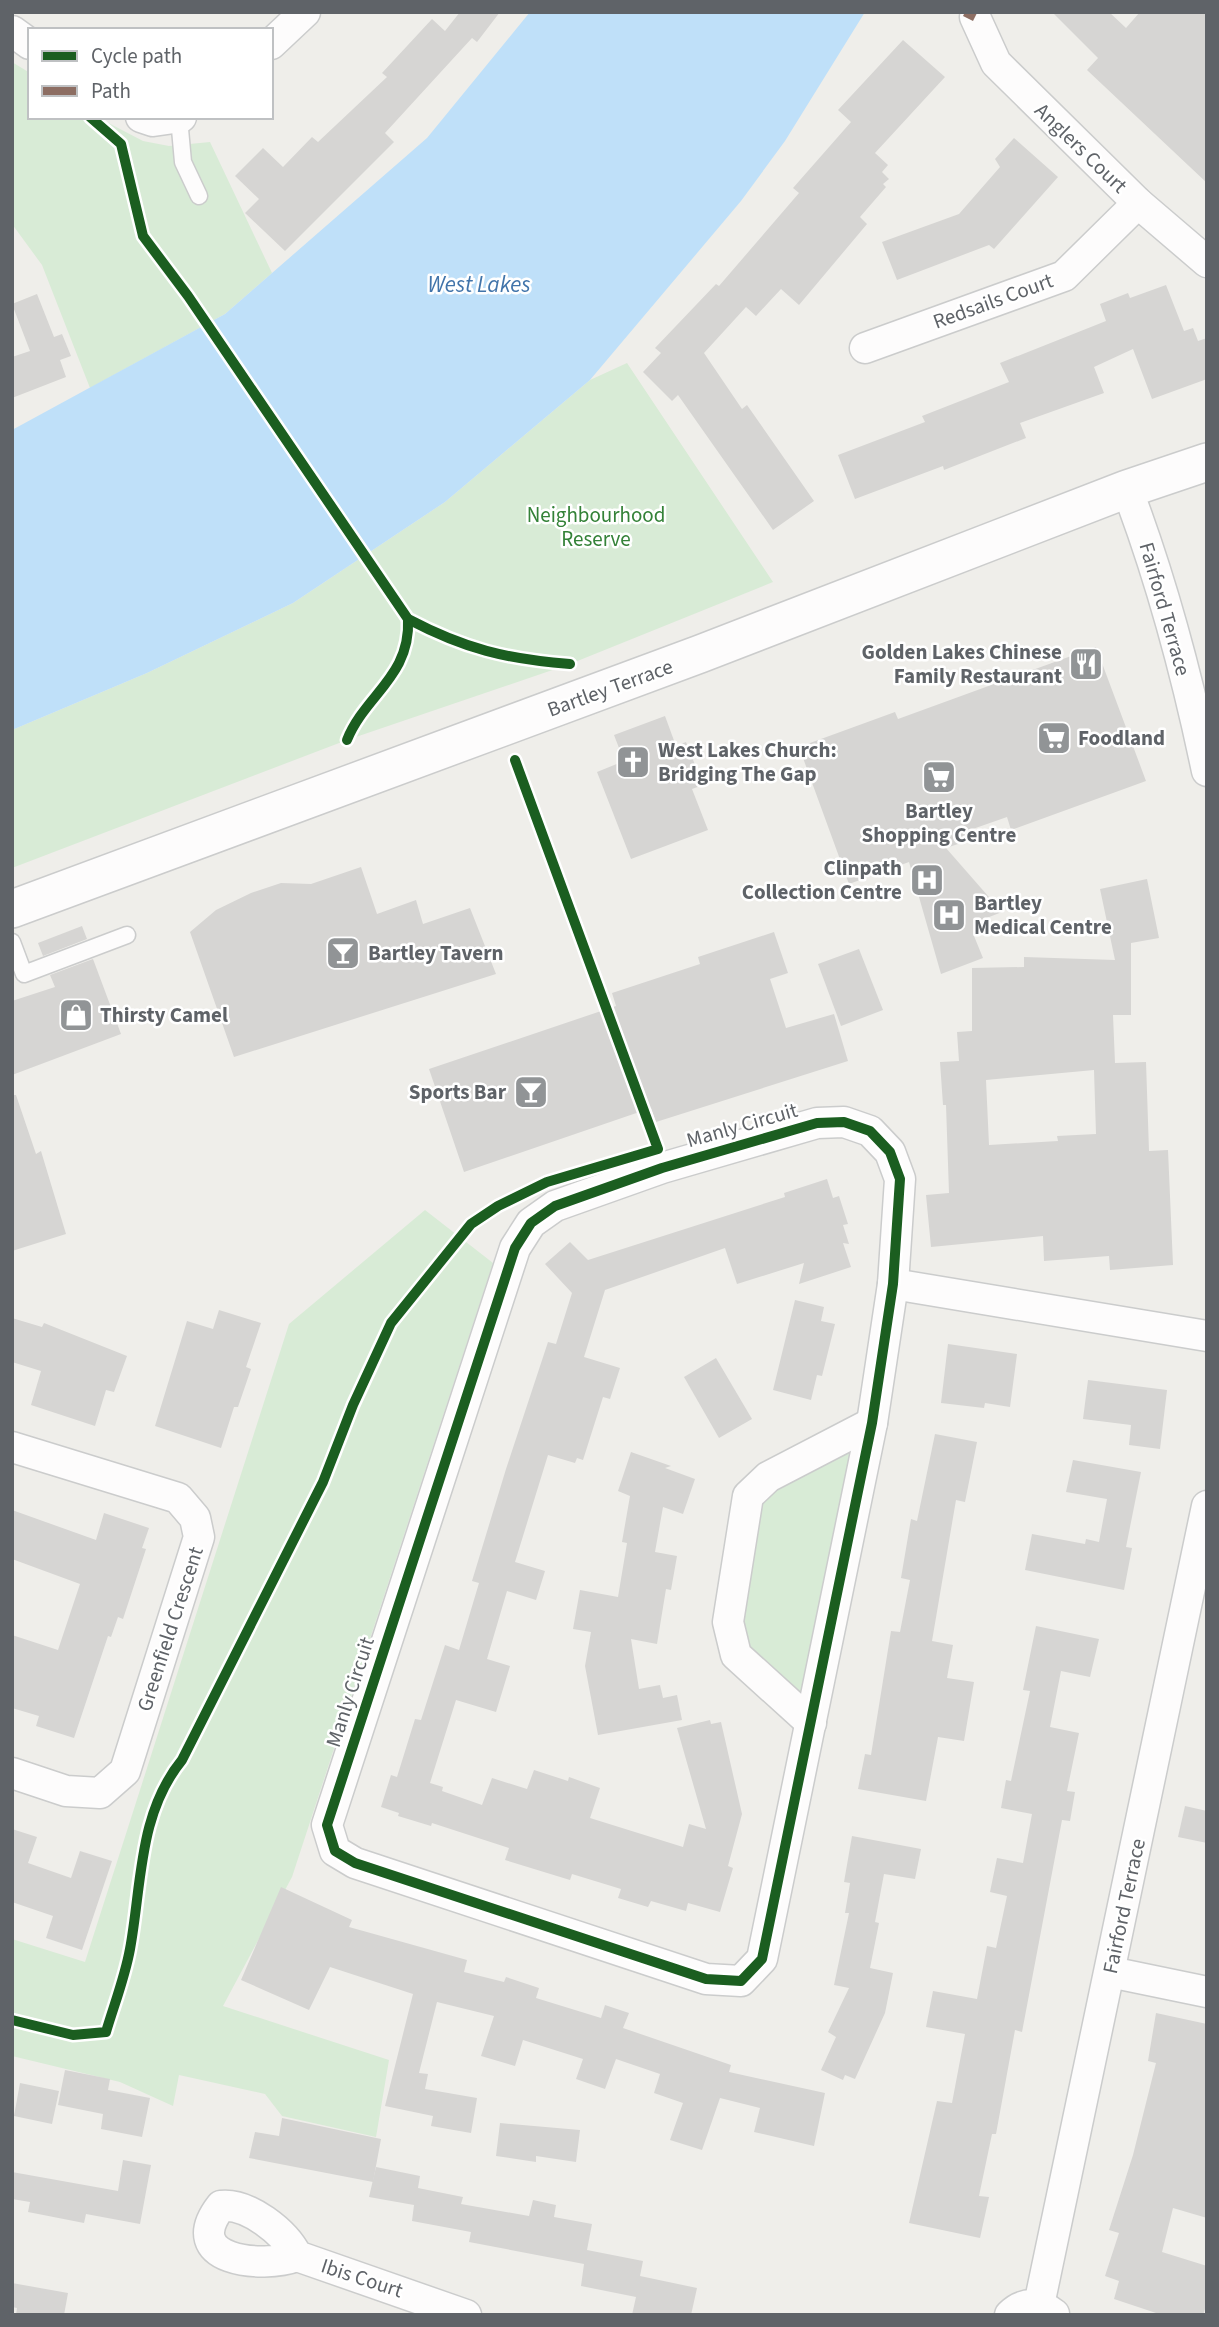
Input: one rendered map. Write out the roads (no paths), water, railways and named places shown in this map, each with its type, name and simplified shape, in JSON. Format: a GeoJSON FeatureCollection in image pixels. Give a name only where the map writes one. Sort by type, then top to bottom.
{"type":"FeatureCollection","features":[{"type":"Feature","properties":{"kind":"street"},"geometry":{"type":"LineString","coordinates":[[273,42],[305,12]]}},
{"type":"Feature","properties":{"kind":"street","name":"Anglers Court"},"geometry":{"type":"LineString","coordinates":[[975,17],[996,63],[1138,203],[1207,262]]}},
{"type":"Feature","properties":{"kind":"street"},"geometry":{"type":"LineString","coordinates":[[12,31],[28,43]]}},
{"type":"Feature","properties":{"kind":"street"},"geometry":{"type":"LineString","coordinates":[[147,119],[171,119]]}},
{"type":"Feature","properties":{"kind":"street","name":"Redsails Court"},"geometry":{"type":"LineString","coordinates":[[865,348],[1064,275],[1138,203]]}},
{"type":"Feature","properties":{"kind":"street","name":"Bartley Terrace"},"geometry":{"type":"LineString","coordinates":[[12,909],[701,654],[1127,489],[1207,462]]}},
{"type":"Feature","properties":{"kind":"street","name":"Fairford Terrace"},"geometry":{"type":"LineString","coordinates":[[1127,489],[1200,703],[1207,771]]}},
{"type":"Feature","properties":{"kind":"street","name":"Manly Circuit"},"geometry":{"type":"LineString","coordinates":[[844,1122],[870,1131],[890,1152],[900,1179],[893,1284],[872,1423],[762,1959],[741,1981],[706,1979],[355,1863],[335,1851],[327,1825],[515,1248],[531,1223],[555,1206],[662,1168],[817,1123],[844,1122]]}},
{"type":"Feature","properties":{"kind":"street"},"geometry":{"type":"LineString","coordinates":[[893,1284],[1207,1336]]}},
{"type":"Feature","properties":{"kind":"street"},"geometry":{"type":"LineString","coordinates":[[811,1723],[736,1655],[728,1622],[748,1496],[768,1477],[872,1423]]}},
{"type":"Feature","properties":{"kind":"street","name":"Greenfield Crescent"},"geometry":{"type":"LineString","coordinates":[[12,1447],[178,1498],[195,1518],[199,1537],[125,1770],[100,1793],[66,1791],[12,1773]]}},
{"type":"Feature","properties":{"kind":"street","name":"Fairford Terrace"},"geometry":{"type":"LineString","coordinates":[[1047,2310],[1110,1972],[1198,1595],[1207,1506]]}},
{"type":"Feature","properties":{"kind":"street"},"geometry":{"type":"LineString","coordinates":[[1110,1972],[1207,1992]]}},
{"type":"Feature","properties":{"kind":"street","name":"Ibis Court"},"geometry":{"type":"LineString","coordinates":[[297,2256],[466,2315]]}},
{"type":"Feature","properties":{"kind":"street"},"geometry":{"type":"LineString","coordinates":[[1010,2315],[1026,2305],[1047,2310]]}},
{"type":"Feature","properties":{"kind":"lane"},"geometry":{"type":"LineString","coordinates":[[180,119],[183,162],[199,196]]}},
{"type":"Feature","properties":{"kind":"lane"},"geometry":{"type":"LineString","coordinates":[[12,942],[24,974],[127,935]]}},
{"type":"Feature","properties":{"kind":"water","name":"West Lakes"},"geometry":{"type":"Polygon","coordinates":[[[530,12],[865,12],[785,141],[741,201],[590,380],[445,502],[293,603],[147,673],[12,730],[12,430],[225,314],[427,138],[530,12]]]}},
{"type":"Feature","properties":{"kind":"place","name":"Golden Lakes Chinese Family Restaurant"},"geometry":{"type":"Point","coordinates":[1086,664]}},
{"type":"Feature","properties":{"kind":"place","name":"Foodland"},"geometry":{"type":"Point","coordinates":[1054,738]}},
{"type":"Feature","properties":{"kind":"place","name":"West Lakes Church: Bridging The Gap"},"geometry":{"type":"Point","coordinates":[633,762]}},
{"type":"Feature","properties":{"kind":"place","name":"Bartley Shopping Centre"},"geometry":{"type":"Point","coordinates":[939,777]}},
{"type":"Feature","properties":{"kind":"place","name":"Clinpath Collection Centre"},"geometry":{"type":"Point","coordinates":[927,880]}},
{"type":"Feature","properties":{"kind":"place","name":"Bartley Medical Centre"},"geometry":{"type":"Point","coordinates":[949,915]}},
{"type":"Feature","properties":{"kind":"place","name":"Bartley Tavern"},"geometry":{"type":"Point","coordinates":[343,953]}},
{"type":"Feature","properties":{"kind":"place","name":"Thirsty Camel"},"geometry":{"type":"Point","coordinates":[76,1015]}},
{"type":"Feature","properties":{"kind":"place","name":"Sports Bar"},"geometry":{"type":"Point","coordinates":[531,1092]}},
{"type":"Feature","properties":{"kind":"park label","name":"Neighbourhood Reserve"},"geometry":{"type":"Point","coordinates":[596,527]}}]}
